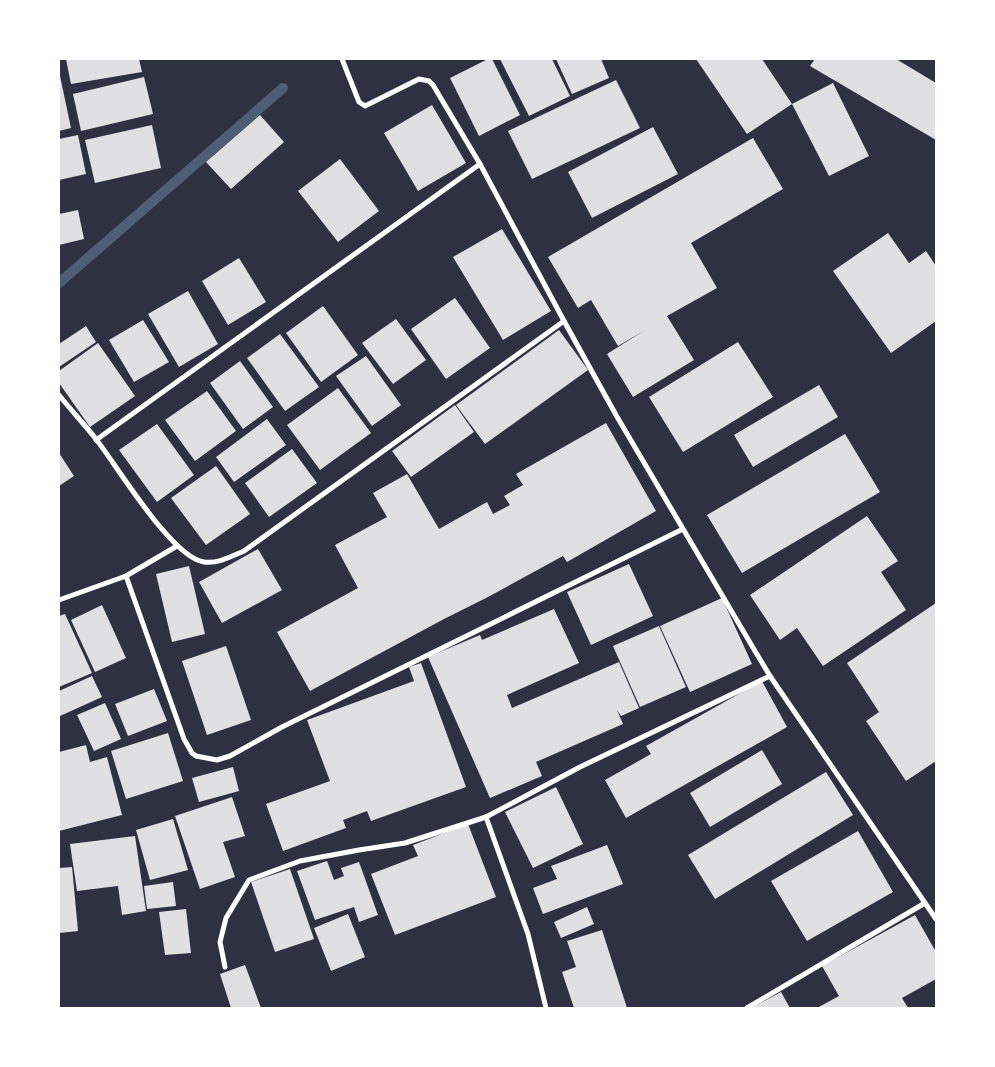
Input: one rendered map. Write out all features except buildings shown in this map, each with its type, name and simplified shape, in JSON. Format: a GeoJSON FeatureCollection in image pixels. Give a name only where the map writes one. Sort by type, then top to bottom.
{"type":"FeatureCollection","features":[{"type":"Feature","properties":{"kind":"street"},"geometry":{"type":"LineString","coordinates":[[342,59],[359,102],[365,106],[419,79],[429,81],[480,164],[564,321],[682,530],[770,676],[936,919]]}},
{"type":"Feature","properties":{"kind":"street"},"geometry":{"type":"LineString","coordinates":[[96,440],[480,164]]}},
{"type":"Feature","properties":{"kind":"street"},"geometry":{"type":"LineString","coordinates":[[59,395],[177,546],[191,557],[204,562],[225,560],[244,551],[564,321]]}},
{"type":"Feature","properties":{"kind":"street"},"geometry":{"type":"LineString","coordinates":[[126,576],[184,739],[192,753],[196,756],[217,760],[230,756],[291,722],[682,530]]}},
{"type":"Feature","properties":{"kind":"street"},"geometry":{"type":"LineString","coordinates":[[59,600],[126,576],[177,546]]}},
{"type":"Feature","properties":{"kind":"street"},"geometry":{"type":"LineString","coordinates":[[225,967],[220,942],[226,918],[249,880],[300,862],[405,843],[486,817],[580,767],[770,676]]}},
{"type":"Feature","properties":{"kind":"street"},"geometry":{"type":"LineString","coordinates":[[486,817],[528,934],[546,1008]]}},
{"type":"Feature","properties":{"kind":"street"},"geometry":{"type":"LineString","coordinates":[[747,1008],[925,903]]}},
{"type":"Feature","properties":{"kind":"waterway"},"geometry":{"type":"LineString","coordinates":[[59,283],[283,88]]}}]}
